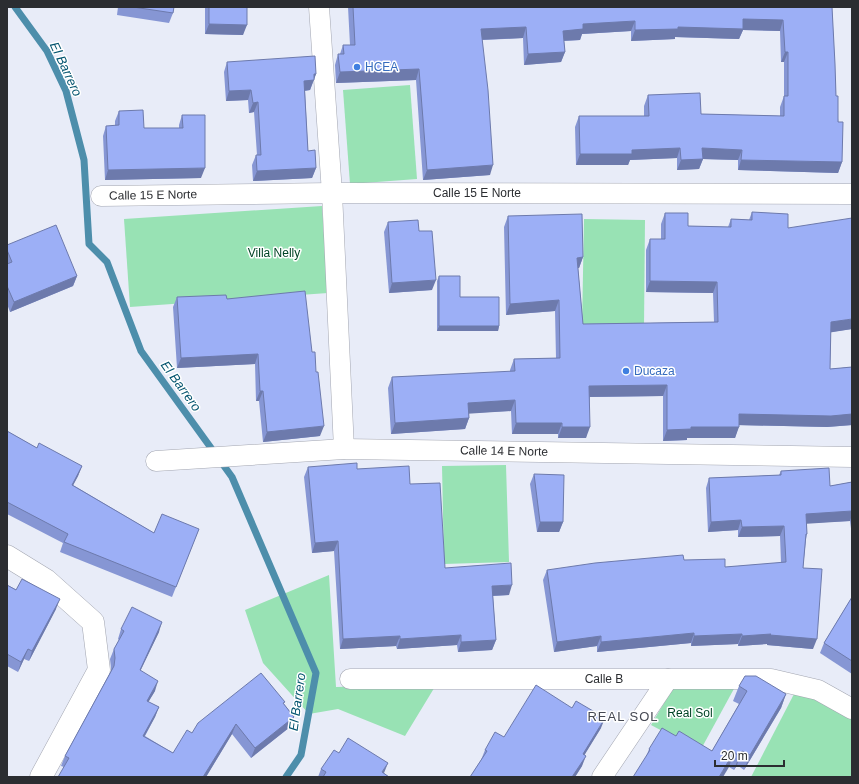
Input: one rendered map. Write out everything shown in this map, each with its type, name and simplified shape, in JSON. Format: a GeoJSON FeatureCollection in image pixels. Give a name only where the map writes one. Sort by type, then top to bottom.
{"type":"FeatureCollection","features":[{"type":"Feature","properties":{"kind":"street"},"geometry":{"type":"LineString","coordinates":[[319,7],[332,193],[344,449]]}},
{"type":"Feature","properties":{"kind":"street","name":"Calle 15 E Norte"},"geometry":{"type":"LineString","coordinates":[[101,196],[332,193],[852,194]]}},
{"type":"Feature","properties":{"kind":"street","name":"Calle 14 E Norte"},"geometry":{"type":"LineString","coordinates":[[156,461],[344,449],[852,457]]}},
{"type":"Feature","properties":{"kind":"street"},"geometry":{"type":"LineString","coordinates":[[7,556],[46,580],[93,622],[99,670],[41,777]]}},
{"type":"Feature","properties":{"kind":"street","name":"Calle B"},"geometry":{"type":"LineString","coordinates":[[350,679],[771,678],[818,690],[852,709]]}},
{"type":"Feature","properties":{"kind":"street"},"geometry":{"type":"LineString","coordinates":[[602,777],[668,679]]}},
{"type":"Feature","properties":{"kind":"green space"},"geometry":{"type":"Polygon","coordinates":[[[410,85],[417,179],[350,184],[343,90],[410,85]]]}},
{"type":"Feature","properties":{"kind":"green space","name":"Villa Nelly"},"geometry":{"type":"Polygon","coordinates":[[[322,206],[328,293],[130,307],[124,219],[322,206]]]}},
{"type":"Feature","properties":{"kind":"green space"},"geometry":{"type":"Polygon","coordinates":[[[584,219],[645,220],[644,328],[582,327],[584,219]]]}},
{"type":"Feature","properties":{"kind":"green space"},"geometry":{"type":"Polygon","coordinates":[[[506,465],[509,562],[444,564],[442,466],[506,465]]]}},
{"type":"Feature","properties":{"kind":"green space"},"geometry":{"type":"Polygon","coordinates":[[[329,575],[336,687],[436,685],[405,736],[338,709],[309,714],[263,663],[245,610],[329,575]]]}},
{"type":"Feature","properties":{"kind":"green space","name":"Real Sol"},"geometry":{"type":"Polygon","coordinates":[[[676,683],[736,685],[700,751],[651,725],[676,683]]]}},
{"type":"Feature","properties":{"kind":"green space"},"geometry":{"type":"Polygon","coordinates":[[[794,694],[816,697],[852,719],[852,777],[751,777],[794,694]]]}},
{"type":"Feature","properties":{"kind":"building"},"geometry":{"type":"Polygon","coordinates":[[[133,7],[174,7],[173,13],[133,7]]]}},
{"type":"Feature","properties":{"kind":"building"},"geometry":{"type":"Polygon","coordinates":[[[209,7],[247,7],[247,25],[209,24],[209,7]]]}},
{"type":"Feature","properties":{"kind":"building"},"geometry":{"type":"Polygon","coordinates":[[[353,7],[832,7],[836,96],[838,96],[838,122],[843,122],[842,162],[741,160],[742,150],[702,148],[703,159],[681,160],[680,148],[632,150],[632,154],[580,154],[579,116],[649,116],[648,95],[700,93],[701,114],[784,116],[784,96],[788,96],[788,52],[785,52],[783,20],[743,19],[743,29],[678,27],[678,29],[635,30],[635,21],[583,24],[583,29],[563,31],[565,52],[528,54],[526,27],[481,29],[488,90],[493,165],[427,170],[419,69],[340,72],[338,54],[344,54],[343,45],[355,45],[353,7]]]}},
{"type":"Feature","properties":{"kind":"building"},"geometry":{"type":"Polygon","coordinates":[[[315,56],[316,74],[314,74],[314,80],[304,81],[308,151],[315,150],[316,168],[257,171],[256,155],[261,155],[258,102],[253,103],[251,90],[229,91],[227,62],[315,56]]]}},
{"type":"Feature","properties":{"kind":"building"},"geometry":{"type":"Polygon","coordinates":[[[143,110],[144,128],[183,128],[182,115],[205,115],[205,168],[108,170],[106,126],[119,125],[119,111],[143,110]]]}},
{"type":"Feature","properties":{"kind":"building"},"geometry":{"type":"Polygon","coordinates":[[[752,212],[788,214],[788,228],[852,218],[852,319],[831,322],[830,369],[852,367],[852,414],[831,416],[739,414],[739,427],[691,427],[691,429],[667,430],[667,385],[589,386],[590,427],[562,427],[562,423],[516,423],[515,400],[468,403],[469,418],[395,423],[392,377],[515,371],[514,359],[560,358],[559,300],[510,304],[508,216],[582,214],[583,257],[577,258],[583,324],[718,322],[717,282],[650,281],[650,239],[665,239],[665,213],[688,213],[688,226],[731,227],[731,219],[752,220],[752,212]]]}},
{"type":"Feature","properties":{"kind":"building"},"geometry":{"type":"Polygon","coordinates":[[[418,220],[419,231],[432,231],[436,280],[392,283],[388,222],[418,220]]]}},
{"type":"Feature","properties":{"kind":"building"},"geometry":{"type":"Polygon","coordinates":[[[56,225],[77,276],[14,302],[7,286],[7,264],[12,262],[7,250],[7,245],[56,225]]]}},
{"type":"Feature","properties":{"kind":"building"},"geometry":{"type":"Polygon","coordinates":[[[439,276],[460,276],[460,297],[499,297],[499,326],[439,326],[439,276]]]}},
{"type":"Feature","properties":{"kind":"building"},"geometry":{"type":"Polygon","coordinates":[[[305,291],[312,352],[315,352],[316,372],[318,372],[324,426],[267,432],[263,391],[260,391],[258,354],[181,358],[177,297],[226,295],[227,299],[305,291]]]}},
{"type":"Feature","properties":{"kind":"building"},"geometry":{"type":"Polygon","coordinates":[[[7,431],[37,448],[39,443],[82,466],[72,485],[154,533],[162,514],[199,529],[176,587],[64,542],[68,534],[7,502],[7,431]]]}},
{"type":"Feature","properties":{"kind":"building"},"geometry":{"type":"Polygon","coordinates":[[[357,463],[357,469],[409,466],[410,484],[440,483],[445,568],[511,563],[512,585],[492,586],[496,640],[461,642],[461,635],[400,639],[400,636],[343,639],[338,541],[315,543],[308,467],[357,463]]]}},
{"type":"Feature","properties":{"kind":"building"},"geometry":{"type":"Polygon","coordinates":[[[829,468],[830,486],[852,482],[852,511],[806,514],[807,534],[803,568],[822,569],[817,639],[770,635],[771,634],[742,636],[742,634],[694,636],[694,633],[601,642],[601,636],[557,642],[547,570],[595,563],[683,555],[684,560],[725,559],[725,567],[786,562],[784,526],[742,527],[741,520],[711,522],[709,478],[781,475],[781,471],[829,468]]]}},
{"type":"Feature","properties":{"kind":"building"},"geometry":{"type":"Polygon","coordinates":[[[534,474],[564,475],[563,522],[540,522],[534,474]]]}},
{"type":"Feature","properties":{"kind":"building"},"geometry":{"type":"Polygon","coordinates":[[[22,579],[60,599],[32,651],[28,649],[21,662],[7,654],[7,585],[16,590],[22,579]]]}},
{"type":"Feature","properties":{"kind":"building"},"geometry":{"type":"Polygon","coordinates":[[[852,597],[852,661],[824,643],[852,597]]]}},
{"type":"Feature","properties":{"kind":"building"},"geometry":{"type":"Polygon","coordinates":[[[132,607],[162,622],[140,670],[158,681],[147,701],[159,707],[143,736],[173,753],[187,730],[192,733],[198,723],[261,673],[285,702],[283,703],[294,717],[255,748],[236,724],[203,777],[58,777],[69,758],[65,756],[114,666],[114,649],[124,631],[121,629],[132,607]]]}},
{"type":"Feature","properties":{"kind":"building"},"geometry":{"type":"Polygon","coordinates":[[[745,676],[756,676],[786,694],[750,755],[742,751],[739,756],[734,752],[719,777],[633,777],[662,728],[676,736],[679,731],[712,751],[747,691],[739,686],[745,676]]]}},
{"type":"Feature","properties":{"kind":"building"},"geometry":{"type":"Polygon","coordinates":[[[536,685],[572,708],[576,701],[605,718],[583,754],[586,756],[572,777],[470,777],[487,751],[485,750],[495,732],[504,737],[536,685]]]}},
{"type":"Feature","properties":{"kind":"building"},"geometry":{"type":"Polygon","coordinates":[[[348,738],[388,763],[382,772],[389,777],[323,777],[326,772],[321,769],[334,750],[339,753],[348,738]]]}},
{"type":"Feature","properties":{"kind":"waterway","name":"El Barrero"},"geometry":{"type":"LineString","coordinates":[[15,7],[47,51],[66,91],[84,160],[89,244],[107,262],[141,351],[232,477],[316,673],[301,755],[286,777]]}},
{"type":"Feature","properties":{"kind":"place","name":"HCEA"},"geometry":{"type":"Point","coordinates":[357,67]}},
{"type":"Feature","properties":{"kind":"place","name":"Ducaza"},"geometry":{"type":"Point","coordinates":[626,371]}},
{"type":"Feature","properties":{"kind":"district","name":"REAL SOL"},"geometry":{"type":"Point","coordinates":[623,716]}}]}
